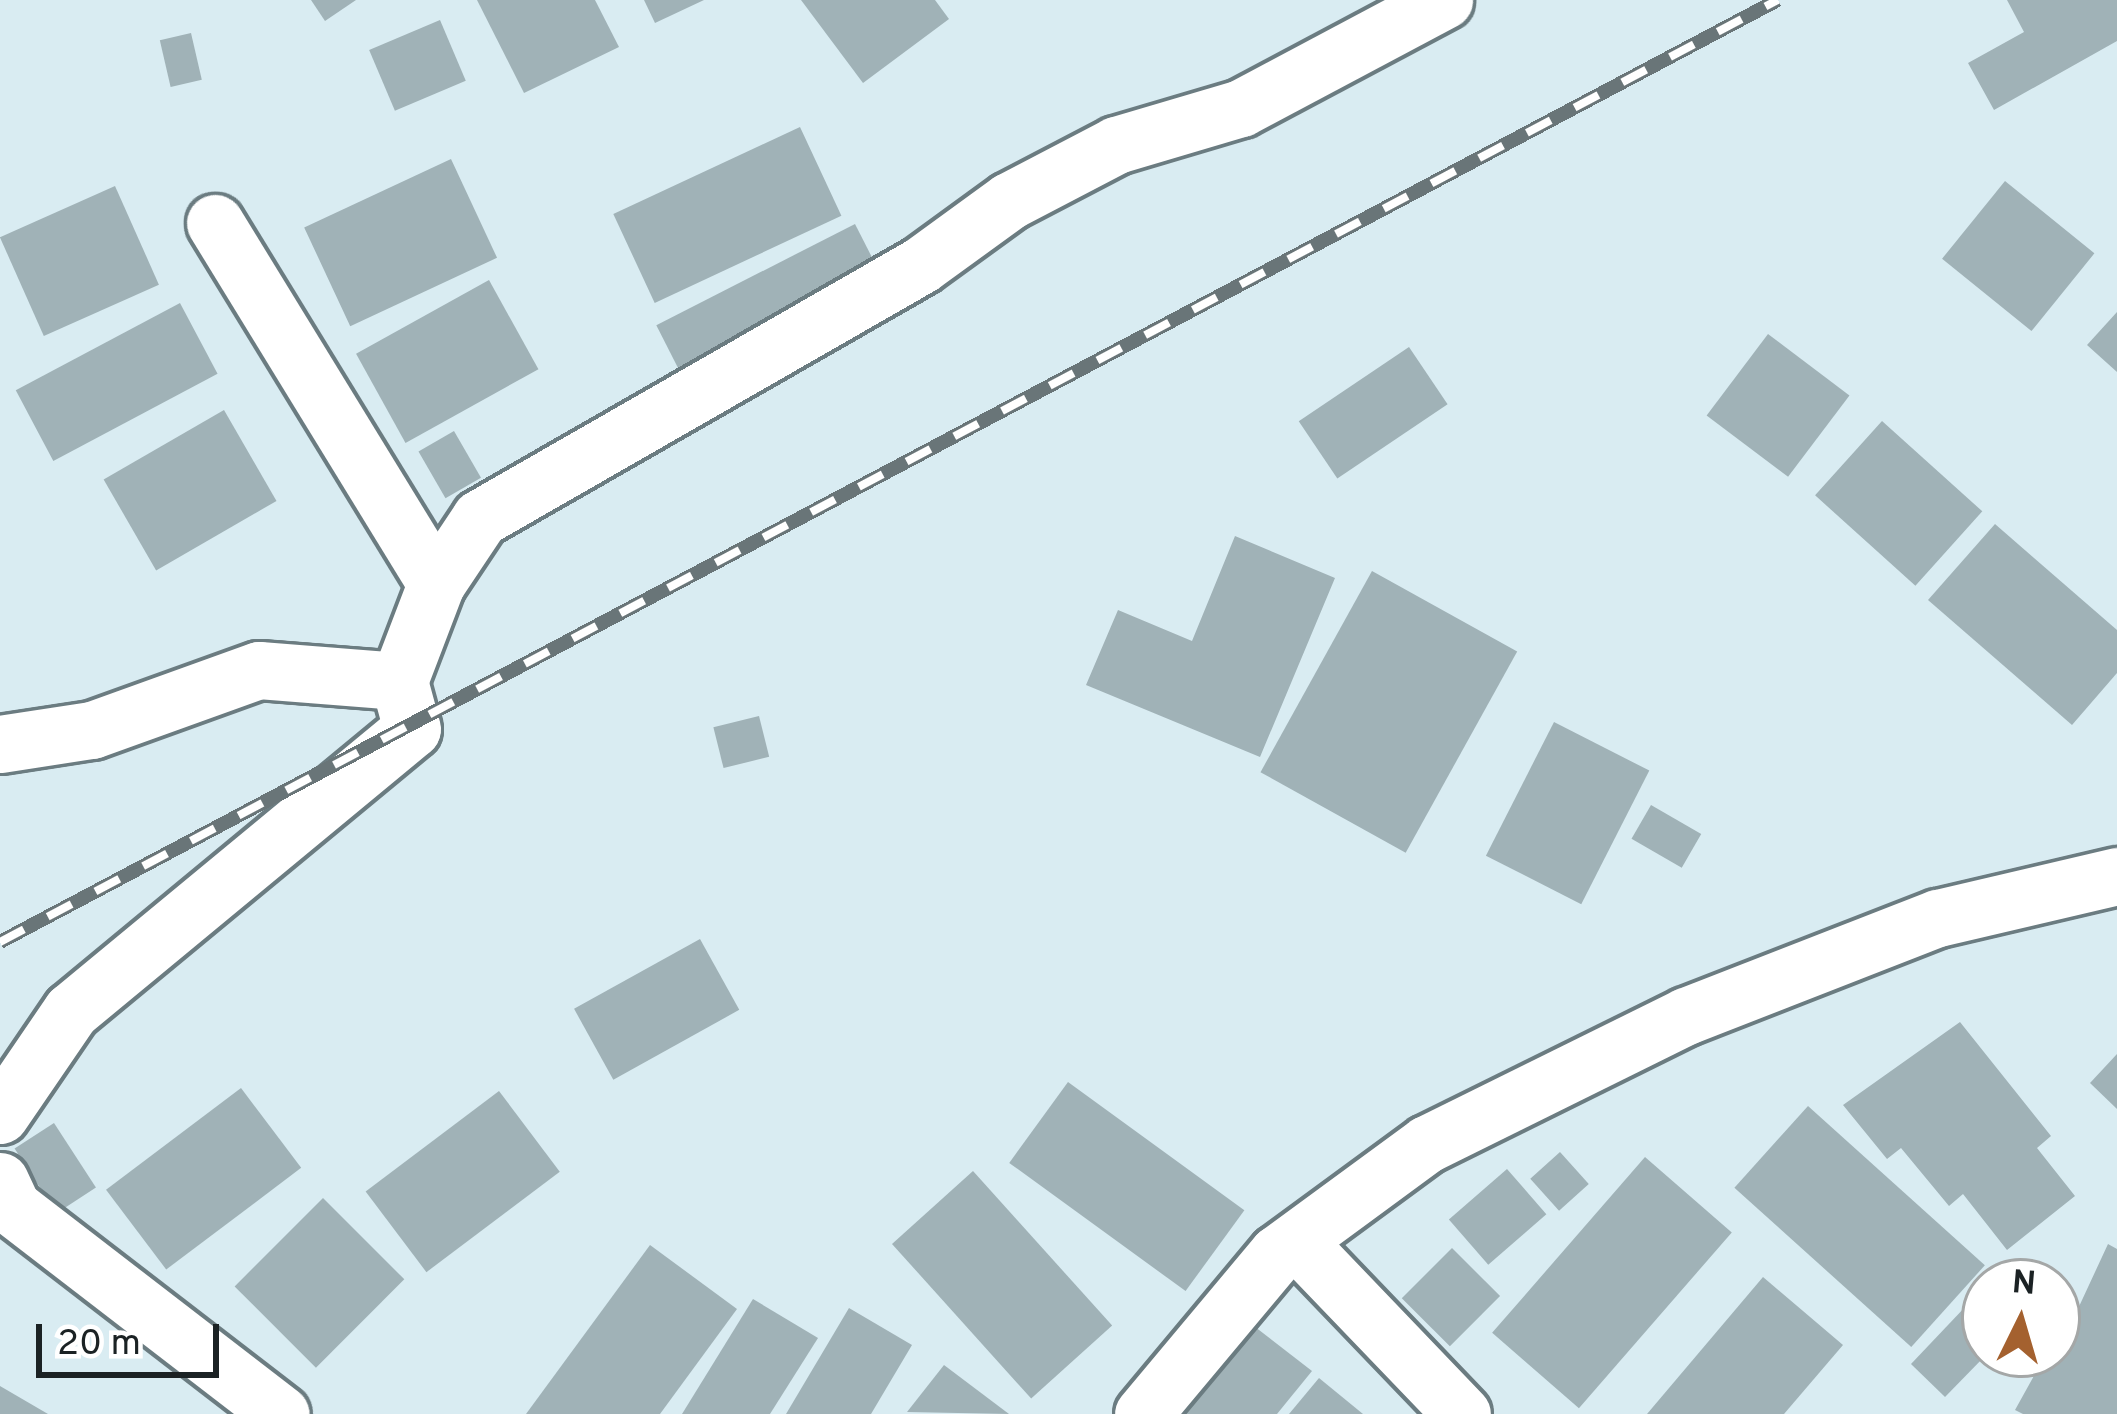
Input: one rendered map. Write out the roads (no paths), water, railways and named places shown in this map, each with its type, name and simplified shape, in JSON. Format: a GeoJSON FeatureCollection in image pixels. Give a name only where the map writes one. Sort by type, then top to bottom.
{"type":"FeatureCollection","features":[{"type":"Feature","properties":{"kind":"street"},"geometry":{"type":"LineString","coordinates":[[0,1115],[70,1011],[384,761],[415,722],[399,681],[436,584],[480,518],[783,348],[1009,201],[1116,145],[1240,108],[1444,0]]}},
{"type":"Feature","properties":{"kind":"street"},"geometry":{"type":"LineString","coordinates":[[215,223],[436,584]]}},
{"type":"Feature","properties":{"kind":"street"},"geometry":{"type":"LineString","coordinates":[[0,744],[92,730],[259,670],[399,681]]}},
{"type":"Feature","properties":{"kind":"street"},"geometry":{"type":"LineString","coordinates":[[1143,1414],[1277,1254],[1300,1245],[1427,1144],[1686,1016],[1937,918],[2117,876]]}},
{"type":"Feature","properties":{"kind":"street"},"geometry":{"type":"LineString","coordinates":[[0,1181],[12,1207],[281,1414]]}},
{"type":"Feature","properties":{"kind":"street"},"geometry":{"type":"LineString","coordinates":[[1300,1245],[1462,1414]]}},
{"type":"Feature","properties":{"kind":"railway"},"geometry":{"type":"LineString","coordinates":[[0,942],[1778,0]]}}]}
